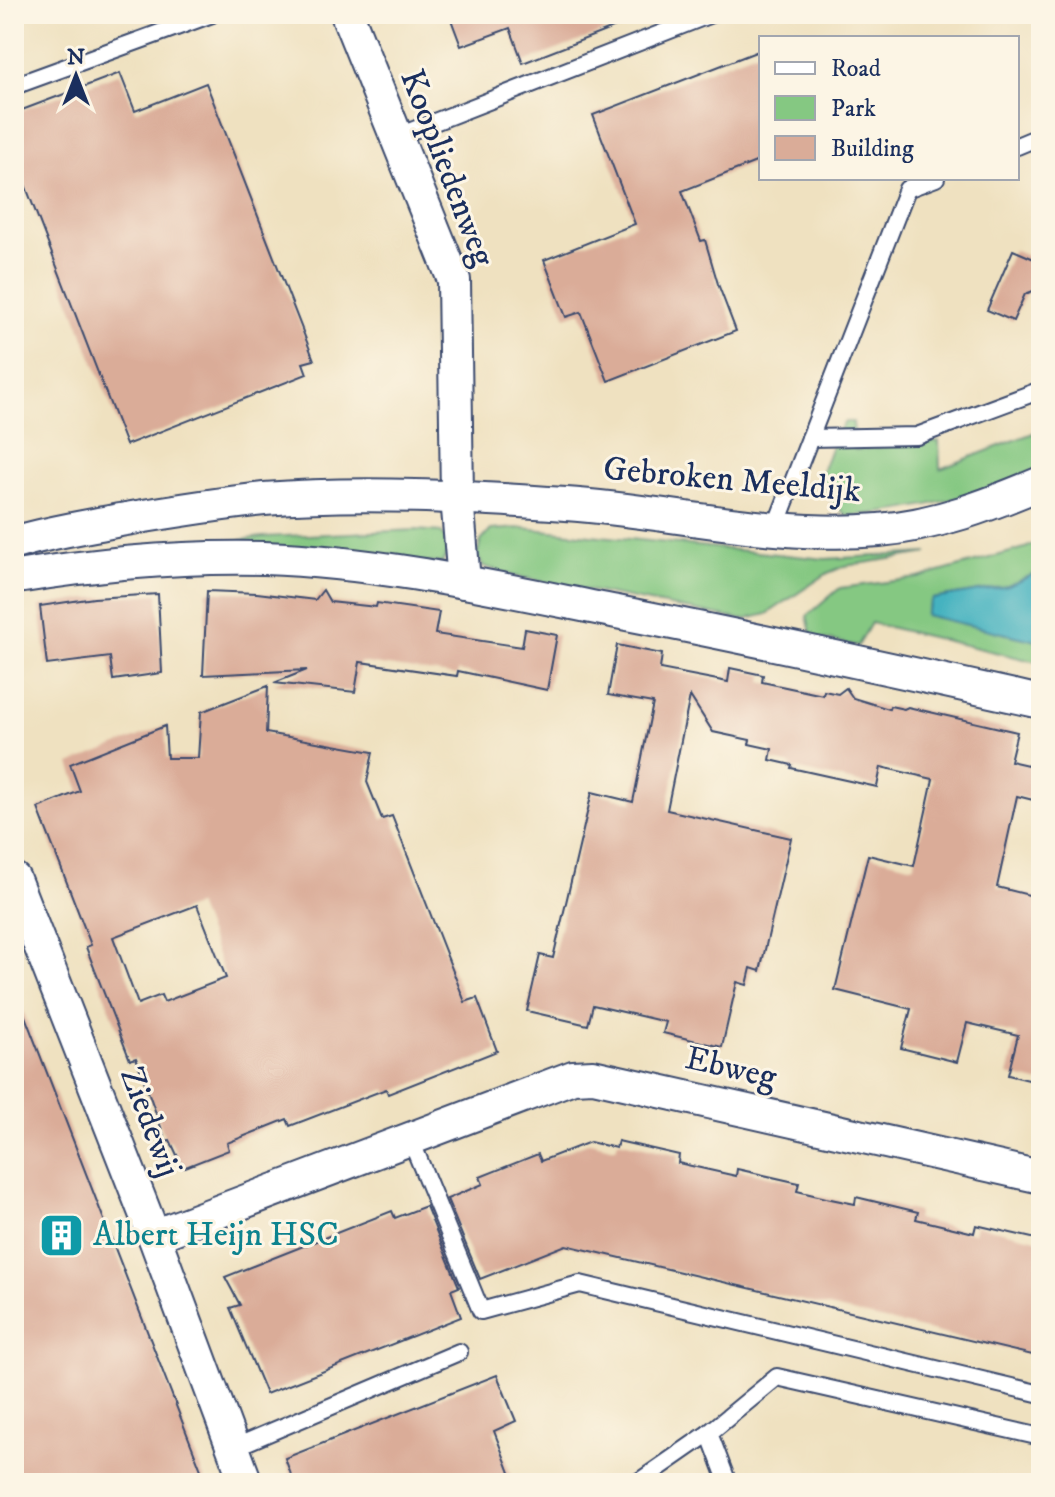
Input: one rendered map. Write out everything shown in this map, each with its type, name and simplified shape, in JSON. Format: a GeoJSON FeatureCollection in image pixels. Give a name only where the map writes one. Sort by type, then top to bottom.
{"type":"FeatureCollection","features":[{"type":"Feature","properties":{"kind":"street","name":"Koopliedenweg"},"geometry":{"type":"LineString","coordinates":[[347,14],[454,280],[457,497]]}},
{"type":"Feature","properties":{"kind":"street","name":"Gebroken Meeldijk"},"geometry":{"type":"LineString","coordinates":[[14,543],[44,534],[196,507],[364,495],[570,504],[775,528],[839,532],[881,530],[940,520],[983,508],[1041,483]]}},
{"type":"Feature","properties":{"kind":"street"},"geometry":{"type":"LineString","coordinates":[[457,497],[464,582]]}},
{"type":"Feature","properties":{"kind":"street"},"geometry":{"type":"LineString","coordinates":[[17,577],[97,563],[171,558],[265,558],[356,566],[464,582],[772,642],[1041,702]]}},
{"type":"Feature","properties":{"kind":"street","name":"Ziedewij"},"geometry":{"type":"LineString","coordinates":[[14,879],[154,1236],[246,1483]]}},
{"type":"Feature","properties":{"kind":"street","name":"Ebweg"},"geometry":{"type":"LineString","coordinates":[[154,1236],[573,1077],[593,1076],[1041,1177]]}},
{"type":"Feature","properties":{"kind":"lane"},"geometry":{"type":"LineString","coordinates":[[14,86],[212,14]]}},
{"type":"Feature","properties":{"kind":"lane"},"geometry":{"type":"LineString","coordinates":[[396,137],[711,14]]}},
{"type":"Feature","properties":{"kind":"lane"},"geometry":{"type":"LineString","coordinates":[[1019,145],[1041,136]]}},
{"type":"Feature","properties":{"kind":"lane"},"geometry":{"type":"LineString","coordinates":[[775,528],[907,189],[931,180]]}},
{"type":"Feature","properties":{"kind":"lane"},"geometry":{"type":"LineString","coordinates":[[810,438],[917,436],[1041,390]]}},
{"type":"Feature","properties":{"kind":"lane"},"geometry":{"type":"LineString","coordinates":[[410,1138],[481,1311],[580,1284],[1041,1394]]}},
{"type":"Feature","properties":{"kind":"lane"},"geometry":{"type":"LineString","coordinates":[[233,1448],[459,1352]]}},
{"type":"Feature","properties":{"kind":"lane"},"geometry":{"type":"LineString","coordinates":[[637,1483],[709,1433],[777,1377],[1041,1437]]}},
{"type":"Feature","properties":{"kind":"lane"},"geometry":{"type":"LineString","coordinates":[[709,1433],[728,1483]]}},
{"type":"Feature","properties":{"kind":"green space"},"geometry":{"type":"Polygon","coordinates":[[[845,422],[853,422],[855,450],[939,441],[940,469],[1041,430],[1041,467],[994,487],[946,501],[847,516],[829,499],[823,484],[818,482],[837,433],[845,422]]]}},
{"type":"Feature","properties":{"kind":"green space"},"geometry":{"type":"Polygon","coordinates":[[[522,528],[825,559],[928,553],[845,566],[828,573],[767,614],[743,620],[514,576],[483,566],[477,555],[481,541],[491,530],[522,528]]]}},
{"type":"Feature","properties":{"kind":"green space"},"geometry":{"type":"Polygon","coordinates":[[[416,530],[441,532],[448,548],[442,563],[114,557],[263,537],[416,530]]]}},
{"type":"Feature","properties":{"kind":"green space"},"geometry":{"type":"Polygon","coordinates":[[[1041,541],[1041,571],[1008,586],[933,599],[926,615],[1041,642],[1041,663],[871,623],[858,646],[812,637],[807,616],[840,588],[918,578],[1041,541]]]}},
{"type":"Feature","properties":{"kind":"water"},"geometry":{"type":"Polygon","coordinates":[[[1041,571],[1041,642],[925,615],[932,599],[1008,586],[1041,571]]]}},
{"type":"Feature","properties":{"kind":"building"},"geometry":{"type":"Polygon","coordinates":[[[449,14],[644,16],[523,63],[510,28],[461,46],[449,14]]]}},
{"type":"Feature","properties":{"kind":"building"},"geometry":{"type":"Polygon","coordinates":[[[759,51],[759,161],[682,191],[701,241],[705,240],[736,331],[608,381],[581,312],[566,317],[544,260],[635,224],[593,115],[759,51]]]}},
{"type":"Feature","properties":{"kind":"building"},"geometry":{"type":"Polygon","coordinates":[[[120,73],[135,111],[206,83],[314,360],[303,363],[307,374],[126,445],[14,156],[14,113],[120,73]]]}},
{"type":"Feature","properties":{"kind":"building"},"geometry":{"type":"Polygon","coordinates":[[[1013,250],[1041,262],[1041,288],[1025,294],[1013,321],[987,310],[1013,250]]]}},
{"type":"Feature","properties":{"kind":"building"},"geometry":{"type":"Polygon","coordinates":[[[323,590],[330,602],[376,607],[377,603],[439,612],[435,634],[522,647],[525,629],[557,635],[547,690],[458,671],[457,676],[360,662],[355,692],[274,683],[307,670],[203,675],[207,591],[315,600],[323,590]]]}},
{"type":"Feature","properties":{"kind":"building"},"geometry":{"type":"Polygon","coordinates":[[[158,594],[162,673],[113,680],[110,657],[47,665],[40,606],[94,598],[158,594]]]}},
{"type":"Feature","properties":{"kind":"building"},"geometry":{"type":"Polygon","coordinates":[[[617,645],[662,654],[660,669],[728,682],[730,668],[763,675],[762,682],[823,695],[824,691],[838,694],[846,688],[853,698],[889,709],[890,706],[908,707],[1017,732],[1010,761],[1041,768],[1041,802],[1017,796],[997,887],[1041,898],[1041,1083],[1008,1075],[1018,1035],[967,1023],[957,1062],[901,1048],[911,1009],[835,990],[868,855],[914,866],[933,779],[881,767],[877,787],[791,768],[792,765],[770,760],[772,749],[749,744],[750,740],[713,732],[690,696],[667,810],[791,838],[760,971],[751,968],[747,985],[737,982],[722,1047],[663,1033],[666,1022],[593,1005],[588,1025],[527,1011],[540,955],[553,958],[592,792],[633,802],[653,703],[608,695],[617,645]]]}},
{"type":"Feature","properties":{"kind":"building"},"geometry":{"type":"Polygon","coordinates":[[[268,686],[266,733],[373,752],[367,782],[382,819],[392,816],[465,1002],[477,998],[497,1051],[388,1094],[386,1089],[290,1126],[287,1119],[227,1143],[229,1150],[183,1168],[170,1140],[166,1141],[136,1058],[130,1060],[86,947],[91,945],[38,808],[80,791],[70,764],[165,726],[167,758],[198,758],[201,712],[268,686]],[[197,905],[113,937],[138,1004],[161,995],[164,1002],[226,978],[197,905]]]}},
{"type":"Feature","properties":{"kind":"building","name":"Albert Heijn HSC"},"geometry":{"type":"Polygon","coordinates":[[[16,993],[206,1483],[14,1483],[16,993]]]}},
{"type":"Feature","properties":{"kind":"building"},"geometry":{"type":"Polygon","coordinates":[[[618,1141],[679,1155],[678,1163],[736,1176],[737,1169],[799,1183],[797,1191],[826,1198],[855,1204],[856,1197],[918,1212],[916,1219],[974,1233],[976,1225],[1041,1240],[1041,1357],[566,1245],[480,1279],[447,1199],[483,1184],[480,1177],[538,1154],[541,1161],[590,1142],[616,1148],[618,1141]]]}},
{"type":"Feature","properties":{"kind":"building"},"geometry":{"type":"Polygon","coordinates":[[[426,1206],[459,1287],[451,1290],[461,1317],[266,1394],[230,1308],[240,1305],[225,1277],[392,1211],[395,1218],[426,1206]]]}},
{"type":"Feature","properties":{"kind":"building"},"geometry":{"type":"Polygon","coordinates":[[[497,1375],[516,1421],[494,1431],[514,1483],[294,1483],[285,1458],[497,1375]]]}},
{"type":"Feature","properties":{"kind":"place","name":"Albert Heijn HSC"},"geometry":{"type":"Point","coordinates":[62,1235]}}]}
